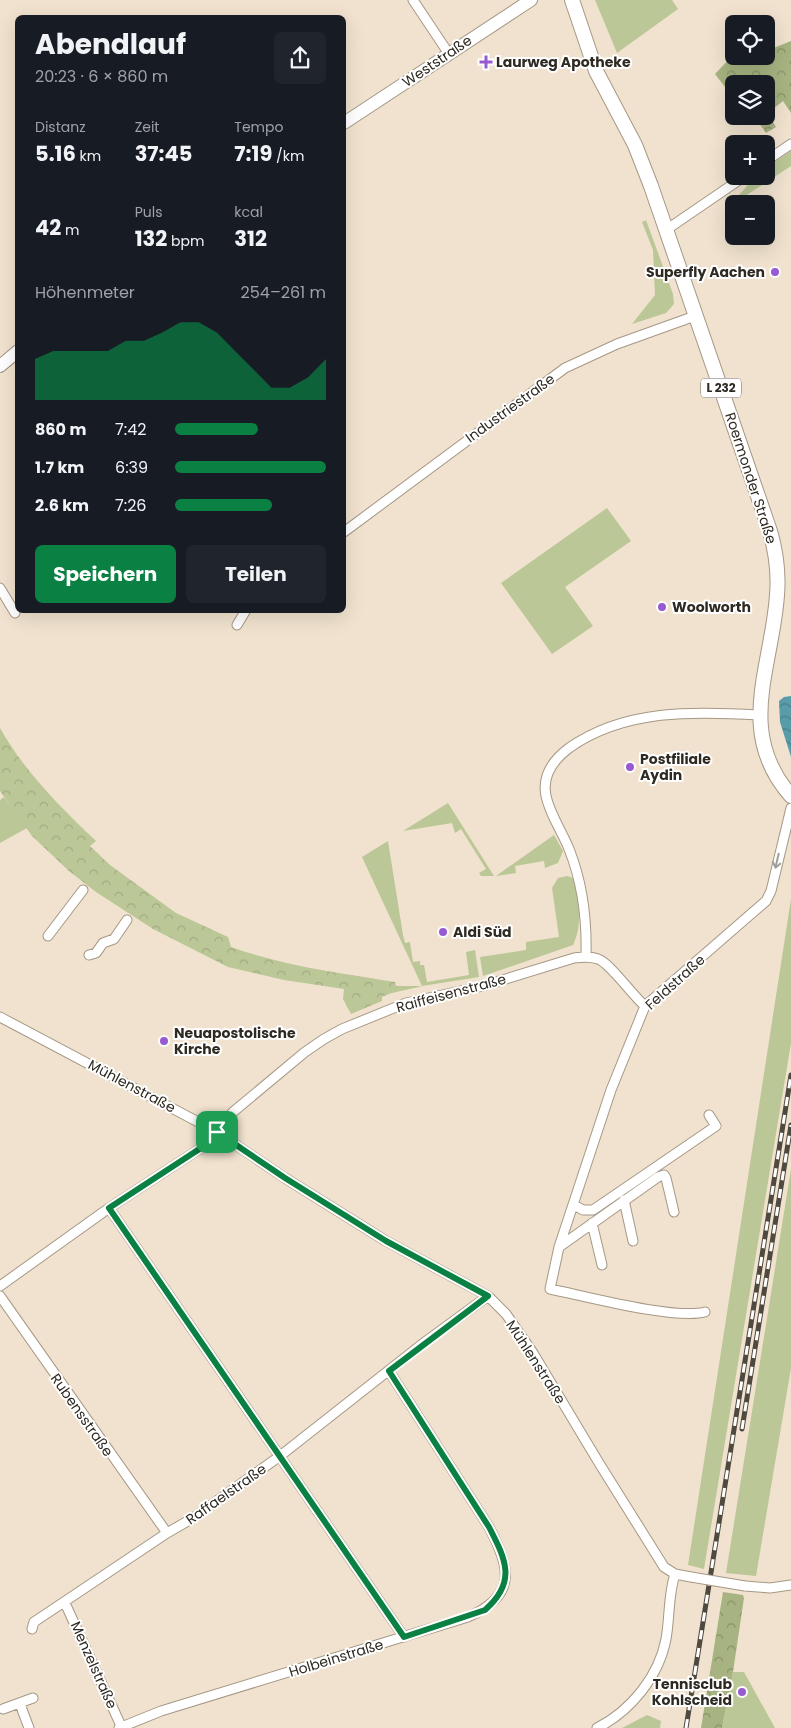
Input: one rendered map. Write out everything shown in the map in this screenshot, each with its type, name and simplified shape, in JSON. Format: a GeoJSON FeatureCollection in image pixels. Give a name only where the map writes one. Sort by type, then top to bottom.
{"type":"FeatureCollection","features":[{"type":"Feature","properties":{"kind":"main road","name":"Weststraße"},"geometry":{"type":"LineString","coordinates":[[346,122],[531,0]]}},
{"type":"Feature","properties":{"kind":"main road","name":"Roermonder Straße"},"geometry":{"type":"LineString","coordinates":[[572,0],[596,71],[635,145],[666,230],[694,316],[748,460],[776,552],[777,596],[759,715],[766,758],[774,775],[791,796]]}},
{"type":"Feature","properties":{"kind":"main road"},"geometry":{"type":"LineString","coordinates":[[0,366],[15,354]]}},
{"type":"Feature","properties":{"kind":"street"},"geometry":{"type":"LineString","coordinates":[[413,0],[450,54]]}},
{"type":"Feature","properties":{"kind":"street"},"geometry":{"type":"LineString","coordinates":[[775,155],[791,144]]}},
{"type":"Feature","properties":{"kind":"street"},"geometry":{"type":"LineString","coordinates":[[666,230],[732,185]]}},
{"type":"Feature","properties":{"kind":"street","name":"Industriestraße"},"geometry":{"type":"LineString","coordinates":[[346,531],[565,368],[617,344],[694,316]]}},
{"type":"Feature","properties":{"kind":"street"},"geometry":{"type":"LineString","coordinates":[[0,588],[15,613]]}},
{"type":"Feature","properties":{"kind":"street"},"geometry":{"type":"LineString","coordinates":[[237,625],[244,613]]}},
{"type":"Feature","properties":{"kind":"street"},"geometry":{"type":"LineString","coordinates":[[645,1006],[606,964],[598,959],[586,956],[582,891],[568,848],[546,796],[545,783],[549,769],[558,756],[593,734],[626,721],[683,713],[759,715]]}},
{"type":"Feature","properties":{"kind":"street","name":"Feldstraße"},"geometry":{"type":"LineString","coordinates":[[705,1312],[694,1315],[550,1289],[559,1247],[611,1090],[645,1006],[766,901],[791,808]]}},
{"type":"Feature","properties":{"kind":"street"},"geometry":{"type":"LineString","coordinates":[[48,936],[83,890]]}},
{"type":"Feature","properties":{"kind":"street"},"geometry":{"type":"LineString","coordinates":[[89,955],[96,953],[103,943],[114,939],[127,920]]}},
{"type":"Feature","properties":{"kind":"street","name":"Raiffeisenstraße"},"geometry":{"type":"LineString","coordinates":[[1,1283],[109,1208],[204,1146],[233,1112],[305,1052],[342,1029],[406,1002],[483,986],[586,956]]}},
{"type":"Feature","properties":{"kind":"street","name":"Mühlenstraße"},"geometry":{"type":"LineString","coordinates":[[0,1017],[217,1132],[285,1178],[386,1241],[488,1296],[506,1314],[533,1353],[653,1551],[664,1567],[675,1574]]}},
{"type":"Feature","properties":{"kind":"street"},"geometry":{"type":"LineString","coordinates":[[574,1205],[583,1210],[593,1210],[635,1183],[716,1126],[709,1115]]}},
{"type":"Feature","properties":{"kind":"street"},"geometry":{"type":"LineString","coordinates":[[559,1247],[624,1200],[664,1175],[674,1212]]}},
{"type":"Feature","properties":{"kind":"street"},"geometry":{"type":"LineString","coordinates":[[624,1200],[633,1241]]}},
{"type":"Feature","properties":{"kind":"street"},"geometry":{"type":"LineString","coordinates":[[109,1208],[404,1637]]}},
{"type":"Feature","properties":{"kind":"street"},"geometry":{"type":"LineString","coordinates":[[592,1223],[602,1265]]}},
{"type":"Feature","properties":{"kind":"street","name":"Rubensstraße"},"geometry":{"type":"LineString","coordinates":[[0,1296],[166,1533]]}},
{"type":"Feature","properties":{"kind":"street","name":"Raffaelstraße"},"geometry":{"type":"LineString","coordinates":[[32,1629],[34,1622],[65,1603],[166,1533],[193,1518],[280,1456],[488,1296]]}},
{"type":"Feature","properties":{"kind":"street","name":"Holbeinstraße"},"geometry":{"type":"LineString","coordinates":[[121,1728],[161,1710],[404,1637],[485,1610],[494,1602],[506,1578],[506,1564],[489,1527],[389,1371]]}},
{"type":"Feature","properties":{"kind":"street"},"geometry":{"type":"LineString","coordinates":[[597,1728],[615,1716],[640,1693],[655,1671],[666,1637],[671,1585],[675,1574],[745,1586],[770,1588],[791,1585]]}},
{"type":"Feature","properties":{"kind":"street","name":"Menzelstraße"},"geometry":{"type":"LineString","coordinates":[[65,1603],[121,1728]]}},
{"type":"Feature","properties":{"kind":"street"},"geometry":{"type":"LineString","coordinates":[[3,1709],[33,1698]]}},
{"type":"Feature","properties":{"kind":"street"},"geometry":{"type":"LineString","coordinates":[[20,1704],[29,1728]]}},
{"type":"Feature","properties":{"kind":"green space"},"geometry":{"type":"Polygon","coordinates":[[[595,0],[672,0],[678,9],[617,53],[595,0]]]}},
{"type":"Feature","properties":{"kind":"green space"},"geometry":{"type":"Polygon","coordinates":[[[791,41],[791,113],[783,101],[775,107],[775,75],[725,75],[725,87],[715,74],[725,63],[725,65],[775,65],[775,47],[791,41]]]}},
{"type":"Feature","properties":{"kind":"green space"},"geometry":{"type":"Polygon","coordinates":[[[760,125],[775,125],[776,127],[766,133],[760,125]]]}},
{"type":"Feature","properties":{"kind":"green space"},"geometry":{"type":"Polygon","coordinates":[[[791,151],[791,166],[775,176],[775,162],[791,151]]]}},
{"type":"Feature","properties":{"kind":"green space"},"geometry":{"type":"Polygon","coordinates":[[[748,185],[762,185],[747,195],[739,195],[748,185]]]}},
{"type":"Feature","properties":{"kind":"green space"},"geometry":{"type":"Polygon","coordinates":[[[646,220],[673,294],[674,304],[666,313],[632,324],[655,295],[653,250],[642,222],[646,220]]]}},
{"type":"Feature","properties":{"kind":"green space"},"geometry":{"type":"Polygon","coordinates":[[[607,508],[631,541],[565,587],[593,626],[552,654],[501,583],[607,508]]]}},
{"type":"Feature","properties":{"kind":"green space"},"geometry":{"type":"Polygon","coordinates":[[[0,728],[32,774],[69,815],[96,841],[90,846],[110,865],[176,913],[228,937],[231,947],[292,964],[395,982],[396,986],[422,986],[387,995],[382,997],[382,1001],[351,1014],[343,999],[344,989],[284,980],[228,967],[153,929],[96,892],[69,871],[32,836],[0,791],[0,728]]]}},
{"type":"Feature","properties":{"kind":"green space"},"geometry":{"type":"Polygon","coordinates":[[[4,797],[27,828],[0,843],[0,800],[4,797]]]}},
{"type":"Feature","properties":{"kind":"green space"},"geometry":{"type":"Polygon","coordinates":[[[448,803],[494,876],[481,876],[479,873],[486,869],[461,829],[455,833],[452,823],[403,831],[448,803]]]}},
{"type":"Feature","properties":{"kind":"green space"},"geometry":{"type":"Polygon","coordinates":[[[554,835],[563,851],[558,863],[545,868],[544,861],[515,866],[516,873],[496,876],[554,835]]]}},
{"type":"Feature","properties":{"kind":"green space"},"geometry":{"type":"Polygon","coordinates":[[[388,841],[403,935],[405,943],[410,942],[413,962],[420,961],[420,965],[424,965],[427,982],[469,975],[466,952],[475,950],[479,977],[422,986],[362,857],[388,841]]]}},
{"type":"Feature","properties":{"kind":"green space"},"geometry":{"type":"Polygon","coordinates":[[[567,876],[573,878],[578,903],[579,921],[573,945],[483,976],[480,957],[526,950],[526,942],[559,937],[552,888],[558,878],[567,876]]]}},
{"type":"Feature","properties":{"kind":"green space"},"geometry":{"type":"Polygon","coordinates":[[[791,899],[791,1043],[704,1569],[688,1565],[791,899]]]}},
{"type":"Feature","properties":{"kind":"green space"},"geometry":{"type":"Polygon","coordinates":[[[791,1169],[791,1368],[756,1576],[726,1573],[791,1169]]]}},
{"type":"Feature","properties":{"kind":"green space"},"geometry":{"type":"Polygon","coordinates":[[[723,1592],[743,1595],[744,1598],[733,1672],[722,1728],[701,1728],[723,1592]]]}},
{"type":"Feature","properties":{"kind":"green space","name":"Tennisclub Kohlscheid"},"geometry":{"type":"Polygon","coordinates":[[[733,1672],[744,1672],[775,1728],[722,1728],[733,1672]]]}},
{"type":"Feature","properties":{"kind":"green space"},"geometry":{"type":"Polygon","coordinates":[[[647,1715],[661,1721],[660,1728],[622,1728],[647,1715]]]}},
{"type":"Feature","properties":{"kind":"water"},"geometry":{"type":"Polygon","coordinates":[[[791,696],[791,757],[780,722],[779,701],[784,697],[791,696]]]}},
{"type":"Feature","properties":{"kind":"railway"},"geometry":{"type":"LineString","coordinates":[[686,1728],[791,1075]]}},
{"type":"Feature","properties":{"kind":"railway"},"geometry":{"type":"LineString","coordinates":[[742,1429],[791,1125]]}},
{"type":"Feature","properties":{"kind":"place","name":"Laurweg Apotheke"},"geometry":{"type":"Point","coordinates":[486,62]}},
{"type":"Feature","properties":{"kind":"place","name":"Superfly Aachen"},"geometry":{"type":"Point","coordinates":[775,272]}},
{"type":"Feature","properties":{"kind":"place","name":"Woolworth"},"geometry":{"type":"Point","coordinates":[662,607]}},
{"type":"Feature","properties":{"kind":"place","name":"Postfiliale Aydin"},"geometry":{"type":"Point","coordinates":[630,767]}},
{"type":"Feature","properties":{"kind":"place","name":"Aldi Süd"},"geometry":{"type":"Point","coordinates":[443,932]}},
{"type":"Feature","properties":{"kind":"place","name":"Neuapostolische Kirche"},"geometry":{"type":"Point","coordinates":[164,1041]}},
{"type":"Feature","properties":{"kind":"place","name":"Tennisclub Kohlscheid"},"geometry":{"type":"Point","coordinates":[742,1692]}},
{"type":"Feature","properties":{"kind":"route"},"geometry":{"type":"LineString","coordinates":[[217,1132],[285,1178],[386,1241],[488,1296],[389,1371],[489,1527],[501,1550],[506,1564],[506,1578],[494,1602],[485,1610],[404,1637],[396,1622],[109,1208],[204,1146],[217,1132]]}}]}
